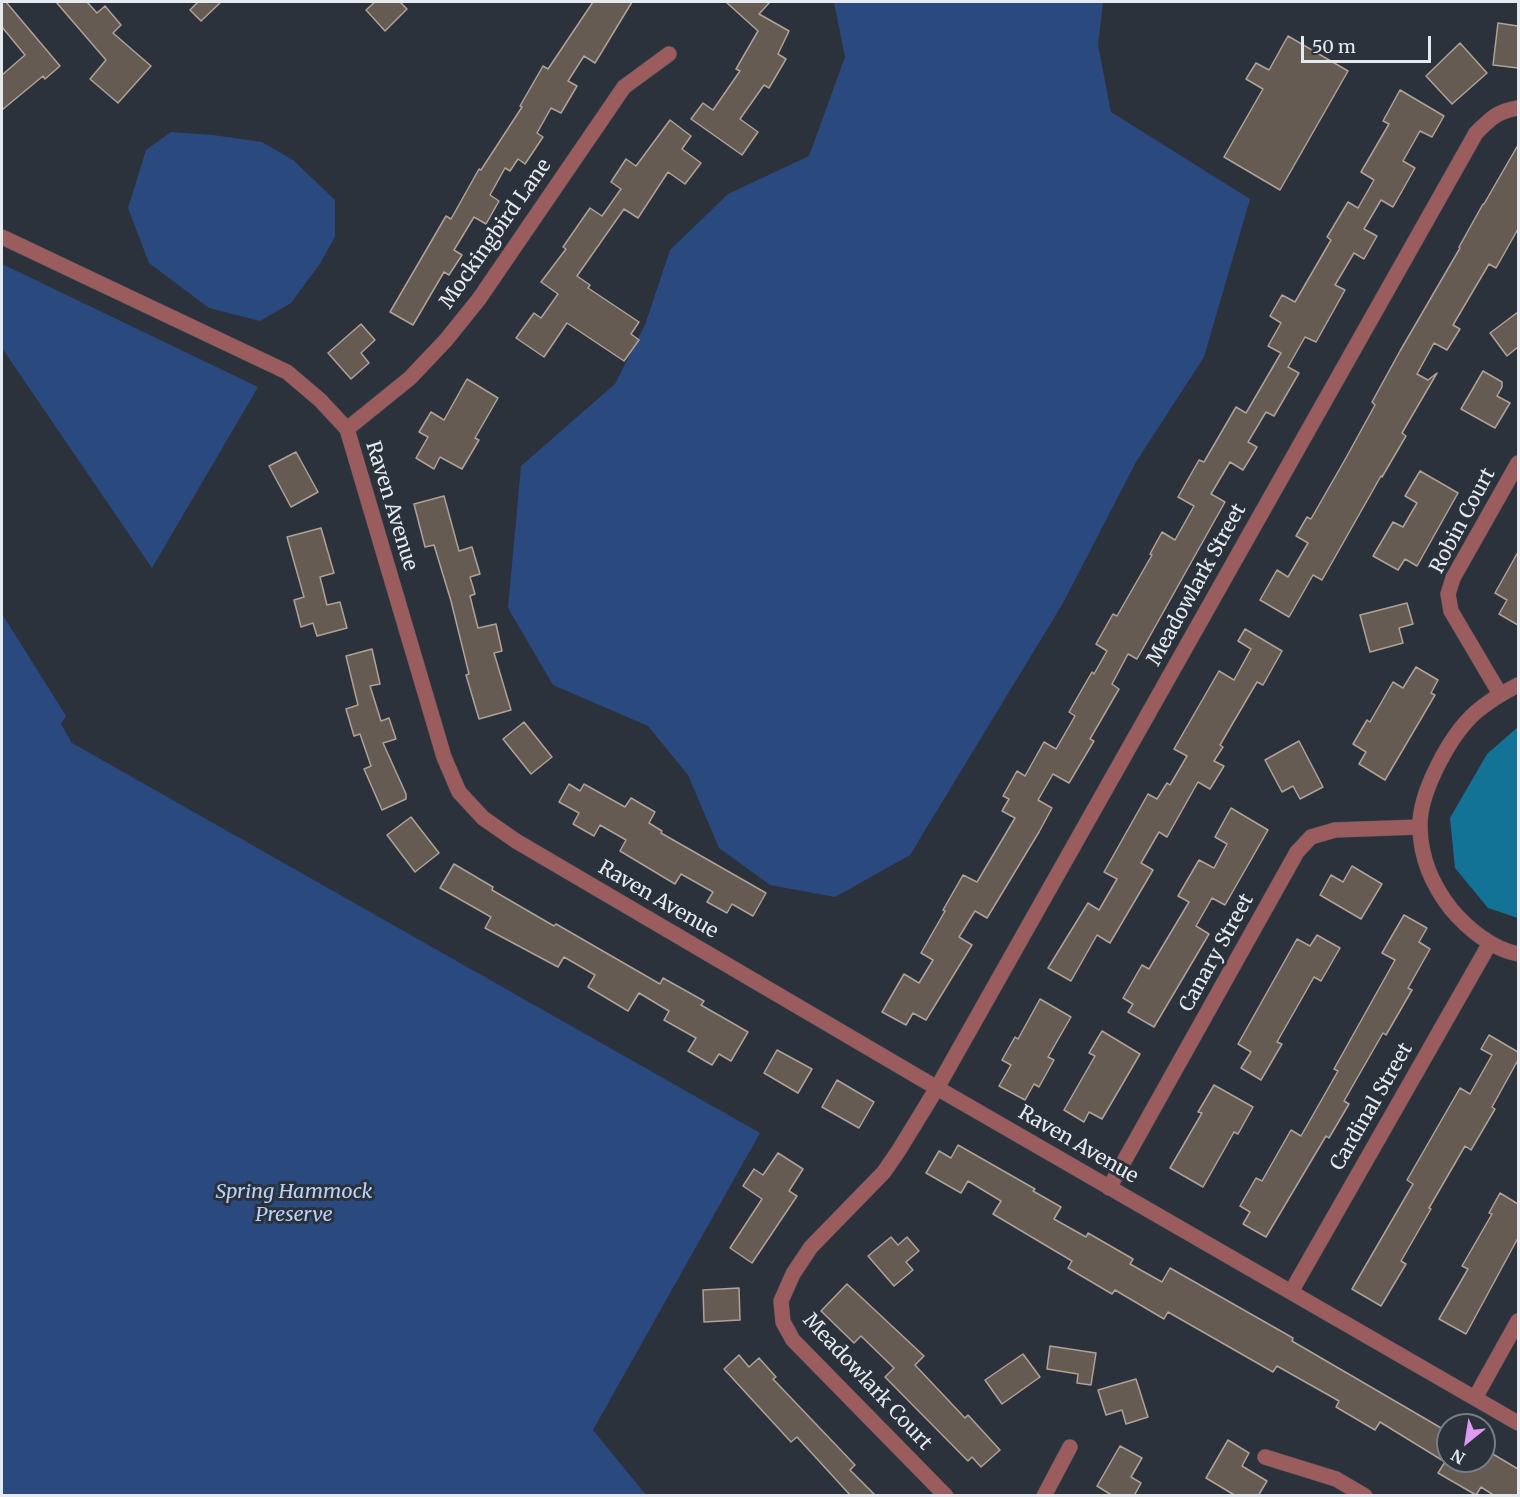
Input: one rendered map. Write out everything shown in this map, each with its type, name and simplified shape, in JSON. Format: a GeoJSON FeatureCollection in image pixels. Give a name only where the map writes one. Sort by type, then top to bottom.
{"type":"FeatureCollection","features":[{"type":"Feature","properties":{"kind":"street","name":"Mockingbird Lane"},"geometry":{"type":"LineString","coordinates":[[347,429],[410,378],[446,340],[479,299],[624,87],[669,54]]}},
{"type":"Feature","properties":{"kind":"street","name":"Meadowlark Street"},"geometry":{"type":"LineString","coordinates":[[937,1088],[1476,133],[1490,119],[1511,110]]}},
{"type":"Feature","properties":{"kind":"street","name":"Raven Avenue"},"geometry":{"type":"LineString","coordinates":[[2,237],[287,372],[320,400],[347,429],[444,757],[459,792],[483,818],[516,841],[937,1088],[1518,1423]]}},
{"type":"Feature","properties":{"kind":"street","name":"Robin Court"},"geometry":{"type":"LineString","coordinates":[[1500,694],[1451,611],[1449,594],[1453,578],[1518,463]]}},
{"type":"Feature","properties":{"kind":"street"},"geometry":{"type":"LineString","coordinates":[[1518,685],[1500,694],[1475,712],[1456,735],[1425,796],[1419,827],[1423,855],[1444,900],[1463,922],[1490,942],[1518,954]]}},
{"type":"Feature","properties":{"kind":"street","name":"Canary Street"},"geometry":{"type":"LineString","coordinates":[[1109,1188],[1297,852],[1311,837],[1335,830],[1419,827]]}},
{"type":"Feature","properties":{"kind":"street","name":"Cardinal Street"},"geometry":{"type":"LineString","coordinates":[[1291,1292],[1490,942]]}},
{"type":"Feature","properties":{"kind":"street","name":"Meadowlark Court"},"geometry":{"type":"LineString","coordinates":[[937,1088],[884,1172],[811,1247],[793,1274],[781,1301],[783,1322],[793,1340],[946,1496]]}},
{"type":"Feature","properties":{"kind":"street"},"geometry":{"type":"LineString","coordinates":[[1475,1398],[1518,1321]]}},
{"type":"Feature","properties":{"kind":"street"},"geometry":{"type":"LineString","coordinates":[[1044,1496],[1070,1447]]}},
{"type":"Feature","properties":{"kind":"street"},"geometry":{"type":"LineString","coordinates":[[1265,1457],[1336,1479],[1365,1496]]}},
{"type":"Feature","properties":{"kind":"green space"},"geometry":{"type":"Polygon","coordinates":[[[834,2],[1103,2],[1098,45],[1111,112],[1250,199],[1204,357],[1136,462],[1063,603],[910,855],[835,897],[770,885],[719,848],[688,775],[648,726],[553,685],[508,608],[521,466],[615,384],[645,325],[670,250],[728,194],[809,156],[845,57],[834,2]]]}},
{"type":"Feature","properties":{"kind":"green space"},"geometry":{"type":"Polygon","coordinates":[[[171,132],[262,142],[293,160],[335,200],[335,237],[319,265],[291,303],[260,321],[209,308],[149,263],[128,208],[146,150],[171,132]]]}},
{"type":"Feature","properties":{"kind":"green space"},"geometry":{"type":"Polygon","coordinates":[[[2,264],[258,387],[152,568],[2,348],[2,264]]]}},
{"type":"Feature","properties":{"kind":"green space","name":"Spring Hammock Preserve"},"geometry":{"type":"Polygon","coordinates":[[[2,614],[66,716],[61,724],[72,743],[760,1133],[593,1430],[646,1495],[2,1495],[2,614]]]}},
{"type":"Feature","properties":{"kind":"shaded area"},"geometry":{"type":"Polygon","coordinates":[[[1518,727],[1518,918],[1488,908],[1455,868],[1450,818],[1487,754],[1518,727]]]}},
{"type":"Feature","properties":{"kind":"building"},"geometry":{"type":"Polygon","coordinates":[[[2,2],[6,2],[60,66],[45,79],[43,76],[2,110],[2,75],[25,55],[2,27],[2,2]]]}},
{"type":"Feature","properties":{"kind":"building"},"geometry":{"type":"Polygon","coordinates":[[[56,2],[87,2],[97,13],[105,6],[121,25],[113,33],[151,66],[118,103],[90,79],[106,60],[56,2]]]}},
{"type":"Feature","properties":{"kind":"building"},"geometry":{"type":"Polygon","coordinates":[[[198,2],[221,2],[201,21],[190,10],[198,2]]]}},
{"type":"Feature","properties":{"kind":"building"},"geometry":{"type":"Polygon","coordinates":[[[375,2],[400,2],[407,9],[385,31],[366,10],[375,2]]]}},
{"type":"Feature","properties":{"kind":"building"},"geometry":{"type":"Polygon","coordinates":[[[593,2],[632,2],[595,63],[584,56],[568,81],[577,86],[561,113],[551,108],[537,133],[543,137],[525,164],[518,159],[510,171],[505,168],[490,195],[499,201],[486,224],[474,217],[454,250],[462,255],[449,275],[444,272],[413,325],[390,312],[446,216],[451,219],[479,169],[481,170],[522,107],[520,106],[543,66],[548,69],[593,2]]]}},
{"type":"Feature","properties":{"kind":"building"},"geometry":{"type":"Polygon","coordinates":[[[726,2],[770,2],[759,14],[789,31],[778,54],[786,59],[769,88],[764,85],[740,119],[758,132],[742,155],[691,119],[703,103],[713,110],[740,71],[736,69],[758,31],[726,2]]]}},
{"type":"Feature","properties":{"kind":"building"},"geometry":{"type":"Polygon","coordinates":[[[1498,23],[1518,26],[1518,68],[1493,65],[1498,23]]]}},
{"type":"Feature","properties":{"kind":"building"},"geometry":{"type":"Polygon","coordinates":[[[1288,36],[1348,71],[1280,190],[1224,157],[1263,89],[1246,79],[1256,63],[1269,70],[1288,36]]]}},
{"type":"Feature","properties":{"kind":"building"},"geometry":{"type":"Polygon","coordinates":[[[1460,43],[1487,73],[1452,104],[1426,76],[1460,43]]]}},
{"type":"Feature","properties":{"kind":"building"},"geometry":{"type":"Polygon","coordinates":[[[1400,90],[1444,116],[1432,137],[1420,131],[1403,161],[1415,168],[1393,207],[1381,200],[1364,229],[1377,236],[1364,259],[1354,253],[1335,285],[1345,290],[1316,342],[1305,337],[1288,367],[1299,373],[1274,416],[1266,412],[1248,442],[1257,447],[1243,470],[1230,462],[1211,494],[1225,502],[1137,659],[1128,654],[1112,684],[1119,689],[1090,739],[1094,741],[1069,783],[1053,774],[1038,800],[1052,808],[987,918],[975,911],[959,937],[972,945],[926,1020],[913,1013],[906,1025],[882,1012],[904,974],[919,983],[933,960],[921,953],[963,875],[977,882],[1015,818],[1002,811],[1009,799],[1003,796],[1017,771],[1025,776],[1044,742],[1056,749],[1075,716],[1069,712],[1107,651],[1096,644],[1113,614],[1117,616],[1152,555],[1150,554],[1162,532],[1175,540],[1194,506],[1178,497],[1199,460],[1204,462],[1236,407],[1246,413],[1281,353],[1268,346],[1281,323],[1270,316],[1282,295],[1295,302],[1331,240],[1327,237],[1348,202],[1358,208],[1374,180],[1361,172],[1389,124],[1383,121],[1400,90]]]}},
{"type":"Feature","properties":{"kind":"building"},"geometry":{"type":"Polygon","coordinates":[[[670,120],[691,136],[682,149],[701,163],[685,184],[668,172],[638,218],[624,209],[577,276],[590,285],[588,288],[639,322],[631,334],[639,340],[624,361],[567,323],[544,357],[516,338],[534,313],[541,318],[558,294],[541,282],[566,249],[563,247],[590,208],[602,216],[621,189],[611,182],[626,159],[636,166],[670,120]]]}},
{"type":"Feature","properties":{"kind":"building"},"geometry":{"type":"Polygon","coordinates":[[[1518,145],[1518,229],[1496,268],[1489,264],[1453,325],[1460,329],[1447,350],[1434,343],[1417,374],[1428,380],[1437,373],[1402,433],[1406,436],[1322,580],[1313,575],[1289,617],[1260,600],[1277,570],[1288,577],[1308,543],[1296,536],[1307,517],[1311,519],[1347,456],[1375,405],[1372,402],[1400,351],[1518,145]]]}},
{"type":"Feature","properties":{"kind":"building"},"geometry":{"type":"Polygon","coordinates":[[[1518,312],[1518,347],[1507,356],[1490,333],[1518,312]]]}},
{"type":"Feature","properties":{"kind":"building"},"geometry":{"type":"Polygon","coordinates":[[[361,324],[375,340],[361,353],[369,363],[351,379],[328,353],[361,324]]]}},
{"type":"Feature","properties":{"kind":"building"},"geometry":{"type":"Polygon","coordinates":[[[1483,371],[1502,382],[1497,396],[1510,403],[1495,428],[1461,409],[1483,371]]]}},
{"type":"Feature","properties":{"kind":"building"},"geometry":{"type":"Polygon","coordinates":[[[467,379],[498,398],[475,438],[479,440],[462,469],[440,457],[434,469],[416,458],[428,437],[419,432],[431,412],[444,420],[467,379]]]}},
{"type":"Feature","properties":{"kind":"building"},"geometry":{"type":"Polygon","coordinates":[[[296,452],[318,492],[291,507],[269,466],[296,452]]]}},
{"type":"Feature","properties":{"kind":"building"},"geometry":{"type":"Polygon","coordinates":[[[1420,471],[1458,493],[1417,566],[1405,559],[1398,570],[1373,556],[1393,522],[1403,527],[1417,503],[1405,496],[1420,471]]]}},
{"type":"Feature","properties":{"kind":"building"},"geometry":{"type":"Polygon","coordinates":[[[444,496],[459,551],[472,547],[480,574],[470,577],[475,594],[470,596],[478,628],[496,624],[502,651],[494,653],[511,710],[479,719],[466,675],[469,674],[451,601],[434,545],[425,547],[414,504],[444,496]]]}},
{"type":"Feature","properties":{"kind":"building"},"geometry":{"type":"Polygon","coordinates":[[[321,528],[334,573],[320,577],[327,605],[340,602],[347,628],[317,636],[313,623],[301,627],[294,600],[304,597],[287,537],[321,528]]]}},
{"type":"Feature","properties":{"kind":"building"},"geometry":{"type":"Polygon","coordinates":[[[1518,552],[1518,625],[1499,614],[1507,600],[1495,593],[1518,552]]]}},
{"type":"Feature","properties":{"kind":"building"},"geometry":{"type":"Polygon","coordinates":[[[1407,603],[1413,624],[1399,628],[1403,643],[1370,652],[1360,615],[1407,603]]]}},
{"type":"Feature","properties":{"kind":"building"},"geometry":{"type":"Polygon","coordinates":[[[1245,629],[1282,651],[1263,685],[1257,682],[1220,745],[1223,747],[1214,761],[1224,766],[1210,789],[1198,782],[1167,837],[1159,832],[1141,863],[1153,870],[1110,943],[1097,935],[1071,981],[1048,968],[1088,903],[1099,910],[1117,879],[1104,872],[1148,794],[1157,799],[1167,783],[1170,785],[1187,756],[1174,749],[1219,671],[1234,680],[1251,649],[1238,641],[1245,629]]]}},
{"type":"Feature","properties":{"kind":"building"},"geometry":{"type":"Polygon","coordinates":[[[372,649],[380,684],[370,686],[381,721],[389,718],[396,739],[383,743],[406,794],[406,799],[382,810],[364,769],[371,766],[360,734],[354,736],[346,709],[358,705],[346,656],[372,649]]]}},
{"type":"Feature","properties":{"kind":"building"},"geometry":{"type":"Polygon","coordinates":[[[1416,667],[1438,680],[1431,693],[1435,695],[1385,780],[1359,764],[1366,752],[1353,744],[1367,720],[1370,722],[1393,682],[1403,688],[1416,667]]]}},
{"type":"Feature","properties":{"kind":"building"},"geometry":{"type":"Polygon","coordinates":[[[524,722],[552,757],[531,774],[503,739],[524,722]]]}},
{"type":"Feature","properties":{"kind":"building"},"geometry":{"type":"Polygon","coordinates":[[[1299,741],[1323,787],[1300,799],[1293,786],[1282,792],[1265,760],[1299,741]]]}},
{"type":"Feature","properties":{"kind":"building"},"geometry":{"type":"Polygon","coordinates":[[[569,784],[580,791],[584,784],[625,807],[631,798],[655,812],[649,823],[662,831],[661,833],[766,893],[753,916],[732,904],[727,913],[707,902],[713,892],[681,874],[675,884],[620,851],[626,840],[600,825],[594,836],[573,824],[579,813],[559,802],[569,784]]]}},
{"type":"Feature","properties":{"kind":"building"},"geometry":{"type":"Polygon","coordinates":[[[1231,808],[1268,830],[1225,905],[1212,898],[1196,926],[1209,934],[1154,1027],[1128,1012],[1133,1004],[1123,998],[1142,965],[1149,969],[1189,902],[1178,896],[1199,860],[1214,868],[1227,844],[1215,837],[1231,808]]]}},
{"type":"Feature","properties":{"kind":"building"},"geometry":{"type":"Polygon","coordinates":[[[411,817],[439,853],[415,872],[387,835],[411,817]]]}},
{"type":"Feature","properties":{"kind":"building"},"geometry":{"type":"Polygon","coordinates":[[[454,864],[493,887],[492,890],[554,926],[556,924],[660,984],[663,978],[704,1001],[701,1005],[748,1032],[731,1061],[719,1054],[712,1065],[688,1051],[696,1038],[664,1020],[669,1011],[639,993],[628,1011],[588,987],[595,975],[564,957],[558,967],[485,928],[491,917],[440,888],[454,864]]]}},
{"type":"Feature","properties":{"kind":"building"},"geometry":{"type":"Polygon","coordinates":[[[1352,866],[1382,884],[1361,919],[1320,895],[1331,875],[1343,882],[1352,866]]]}},
{"type":"Feature","properties":{"kind":"building"},"geometry":{"type":"Polygon","coordinates":[[[1404,915],[1427,928],[1419,942],[1430,949],[1408,988],[1412,990],[1386,1035],[1383,1033],[1344,1101],[1349,1104],[1329,1138],[1326,1136],[1266,1237],[1243,1224],[1250,1212],[1240,1206],[1256,1178],[1262,1181],[1291,1130],[1301,1136],[1338,1071],[1334,1069],[1395,960],[1382,953],[1404,915]]]}},
{"type":"Feature","properties":{"kind":"building"},"geometry":{"type":"Polygon","coordinates":[[[1317,935],[1340,948],[1321,981],[1314,977],[1277,1042],[1282,1044],[1261,1080],[1241,1068],[1251,1052],[1238,1044],[1297,939],[1310,946],[1317,935]]]}},
{"type":"Feature","properties":{"kind":"building"},"geometry":{"type":"Polygon","coordinates":[[[1040,999],[1071,1017],[1048,1057],[1054,1060],[1039,1087],[1034,1084],[1025,1100],[999,1086],[1011,1065],[1002,1060],[1015,1037],[1018,1039],[1040,999]]]}},
{"type":"Feature","properties":{"kind":"building"},"geometry":{"type":"Polygon","coordinates":[[[1102,1031],[1140,1054],[1102,1119],[1089,1112],[1084,1122],[1064,1110],[1095,1056],[1089,1053],[1102,1031]]]}},
{"type":"Feature","properties":{"kind":"building"},"geometry":{"type":"Polygon","coordinates":[[[1489,1035],[1518,1052],[1518,1060],[1492,1107],[1495,1109],[1471,1150],[1465,1146],[1429,1208],[1431,1209],[1401,1261],[1406,1264],[1381,1306],[1352,1289],[1413,1184],[1407,1180],[1460,1088],[1470,1094],[1492,1055],[1481,1049],[1489,1035]]]}},
{"type":"Feature","properties":{"kind":"building"},"geometry":{"type":"Polygon","coordinates":[[[777,1050],[812,1069],[798,1093],[764,1073],[777,1050]]]}},
{"type":"Feature","properties":{"kind":"building"},"geometry":{"type":"Polygon","coordinates":[[[837,1080],[874,1102],[859,1128],[822,1107],[837,1080]]]}},
{"type":"Feature","properties":{"kind":"building"},"geometry":{"type":"Polygon","coordinates":[[[1214,1085],[1253,1107],[1238,1134],[1234,1132],[1203,1187],[1170,1168],[1202,1113],[1198,1112],[1214,1085]]]}},
{"type":"Feature","properties":{"kind":"building"},"geometry":{"type":"Polygon","coordinates":[[[958,1145],[1035,1189],[1033,1191],[1061,1207],[1054,1219],[1086,1237],[1088,1233],[1133,1259],[1130,1264],[1162,1282],[1170,1268],[1293,1338],[1292,1341],[1436,1425],[1436,1456],[1380,1422],[1375,1430],[1336,1407],[1339,1401],[1277,1366],[1273,1372],[1168,1312],[1164,1319],[1115,1290],[1112,1294],[1068,1268],[1072,1261],[993,1214],[1001,1201],[968,1181],[961,1193],[926,1173],[939,1151],[951,1158],[958,1145]]]}},
{"type":"Feature","properties":{"kind":"building"},"geometry":{"type":"Polygon","coordinates":[[[778,1153],[803,1169],[789,1191],[797,1196],[752,1263],[730,1248],[762,1199],[743,1186],[754,1169],[763,1175],[778,1153]]]}},
{"type":"Feature","properties":{"kind":"building"},"geometry":{"type":"Polygon","coordinates":[[[1500,1193],[1518,1204],[1518,1238],[1466,1334],[1439,1319],[1468,1269],[1462,1266],[1492,1214],[1489,1213],[1500,1193]]]}},
{"type":"Feature","properties":{"kind":"building"},"geometry":{"type":"Polygon","coordinates":[[[891,1237],[898,1245],[907,1237],[919,1251],[906,1262],[913,1270],[894,1286],[868,1256],[891,1237]]]}},
{"type":"Feature","properties":{"kind":"building"},"geometry":{"type":"Polygon","coordinates":[[[847,1284],[924,1356],[915,1365],[965,1418],[968,1415],[1000,1450],[981,1467],[972,1457],[968,1461],[885,1377],[894,1368],[861,1336],[854,1343],[821,1311],[847,1284]]]}},
{"type":"Feature","properties":{"kind":"building"},"geometry":{"type":"Polygon","coordinates":[[[739,1288],[740,1320],[704,1322],[703,1290],[739,1288]]]}},
{"type":"Feature","properties":{"kind":"building"},"geometry":{"type":"Polygon","coordinates":[[[1050,1346],[1096,1353],[1091,1385],[1077,1383],[1078,1374],[1047,1369],[1050,1346]]]}},
{"type":"Feature","properties":{"kind":"building"},"geometry":{"type":"Polygon","coordinates":[[[1023,1354],[1040,1377],[1002,1404],[985,1380],[1023,1354]]]}},
{"type":"Feature","properties":{"kind":"building"},"geometry":{"type":"Polygon","coordinates":[[[739,1355],[749,1367],[759,1358],[776,1377],[773,1379],[855,1465],[850,1470],[876,1496],[851,1496],[797,1437],[791,1442],[724,1369],[739,1355]]]}},
{"type":"Feature","properties":{"kind":"building"},"geometry":{"type":"Polygon","coordinates":[[[1136,1379],[1148,1417],[1126,1424],[1122,1410],[1106,1415],[1098,1390],[1136,1379]]]}},
{"type":"Feature","properties":{"kind":"building"},"geometry":{"type":"Polygon","coordinates":[[[1228,1440],[1249,1453],[1242,1466],[1267,1481],[1258,1496],[1236,1496],[1206,1478],[1228,1440]]]}},
{"type":"Feature","properties":{"kind":"building"},"geometry":{"type":"Polygon","coordinates":[[[1120,1446],[1142,1458],[1131,1477],[1141,1483],[1134,1496],[1113,1496],[1097,1486],[1120,1446]]]}},
{"type":"Feature","properties":{"kind":"building"},"geometry":{"type":"Polygon","coordinates":[[[1496,1456],[1518,1469],[1518,1496],[1495,1496],[1481,1487],[1476,1495],[1438,1473],[1496,1473],[1496,1456]]]}}]}
